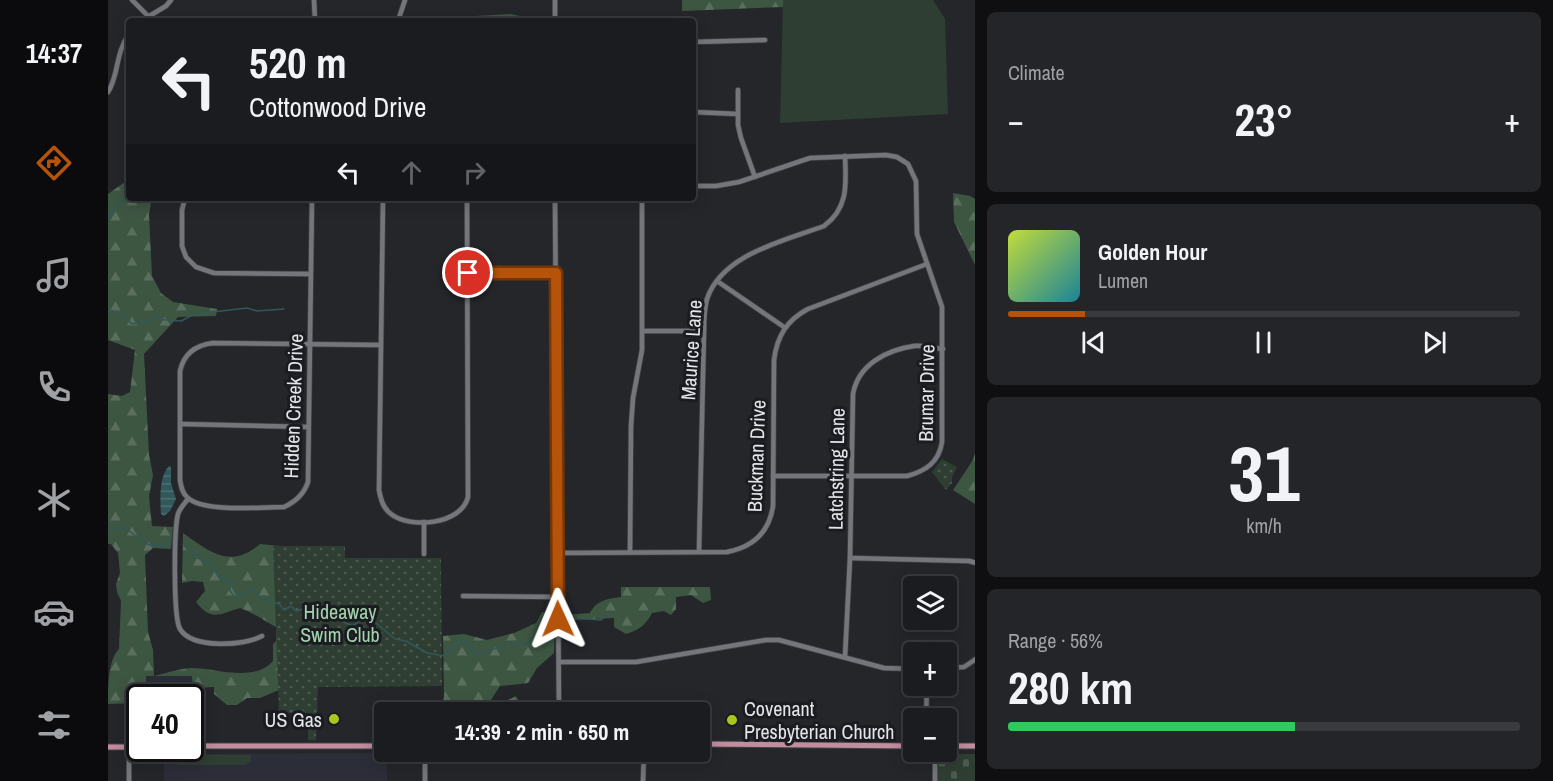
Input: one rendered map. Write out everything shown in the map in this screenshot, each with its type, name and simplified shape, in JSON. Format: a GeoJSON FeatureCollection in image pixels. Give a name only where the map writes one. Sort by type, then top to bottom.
{"type":"FeatureCollection","features":[{"type":"Feature","properties":{"kind":"main road"},"geometry":{"type":"LineString","coordinates":[[710,744],[903,746]]}},
{"type":"Feature","properties":{"kind":"main road"},"geometry":{"type":"LineString","coordinates":[[204,747],[374,746]]}},
{"type":"Feature","properties":{"kind":"main road"},"geometry":{"type":"LineString","coordinates":[[957,746],[975,746]]}},
{"type":"Feature","properties":{"kind":"main road"},"geometry":{"type":"LineString","coordinates":[[108,747],[126,747]]}},
{"type":"Feature","properties":{"kind":"street"},"geometry":{"type":"LineString","coordinates":[[132,0],[148,16]]}},
{"type":"Feature","properties":{"kind":"street"},"geometry":{"type":"LineString","coordinates":[[145,18],[166,6],[171,0]]}},
{"type":"Feature","properties":{"kind":"street"},"geometry":{"type":"LineString","coordinates":[[314,0],[315,18]]}},
{"type":"Feature","properties":{"kind":"street"},"geometry":{"type":"LineString","coordinates":[[399,18],[405,0]]}},
{"type":"Feature","properties":{"kind":"street"},"geometry":{"type":"LineString","coordinates":[[555,0],[555,18]]}},
{"type":"Feature","properties":{"kind":"street"},"geometry":{"type":"LineString","coordinates":[[108,92],[113,82],[119,53],[126,40]]}},
{"type":"Feature","properties":{"kind":"street"},"geometry":{"type":"LineString","coordinates":[[696,42],[765,40]]}},
{"type":"Feature","properties":{"kind":"street"},"geometry":{"type":"LineString","coordinates":[[738,90],[741,138],[755,177]]}},
{"type":"Feature","properties":{"kind":"street"},"geometry":{"type":"LineString","coordinates":[[696,112],[738,114]]}},
{"type":"Feature","properties":{"kind":"street"},"geometry":{"type":"LineString","coordinates":[[696,186],[729,184],[810,158],[845,156]]}},
{"type":"Feature","properties":{"kind":"street","name":"Brumar Drive"},"geometry":{"type":"LineString","coordinates":[[773,476],[896,477],[916,473],[927,469],[939,455],[942,442],[942,307],[916,227],[916,181],[908,164],[897,157],[845,156]]}},
{"type":"Feature","properties":{"kind":"street","name":"Maurice Lane"},"geometry":{"type":"LineString","coordinates":[[699,552],[704,332],[708,298],[717,281],[746,257],[824,226],[830,221],[840,210],[845,196],[845,156]]}},
{"type":"Feature","properties":{"kind":"street"},"geometry":{"type":"LineString","coordinates":[[184,201],[182,246],[186,257],[196,267],[214,273],[310,274]]}},
{"type":"Feature","properties":{"kind":"street","name":"Hidden Creek Drive"},"geometry":{"type":"LineString","coordinates":[[188,499],[208,506],[284,507],[290,505],[303,493],[308,482],[312,201]]}},
{"type":"Feature","properties":{"kind":"street"},"geometry":{"type":"LineString","coordinates":[[382,201],[380,497],[384,508],[393,516],[424,522],[448,520],[464,506],[468,498],[467,201]]}},
{"type":"Feature","properties":{"kind":"street"},"geometry":{"type":"LineString","coordinates":[[555,201],[559,702]]}},
{"type":"Feature","properties":{"kind":"street"},"geometry":{"type":"LineString","coordinates":[[630,552],[630,426],[642,350],[642,201]]}},
{"type":"Feature","properties":{"kind":"street"},"geometry":{"type":"LineString","coordinates":[[717,281],[784,327],[808,309],[927,264]]}},
{"type":"Feature","properties":{"kind":"street"},"geometry":{"type":"LineString","coordinates":[[468,273],[556,273]]}},
{"type":"Feature","properties":{"kind":"street","name":"Buckman Drive"},"geometry":{"type":"LineString","coordinates":[[558,553],[727,552],[749,545],[761,536],[771,517],[774,360],[777,342],[784,327]]}},
{"type":"Feature","properties":{"kind":"street"},"geometry":{"type":"LineString","coordinates":[[642,331],[704,332]]}},
{"type":"Feature","properties":{"kind":"street"},"geometry":{"type":"LineString","coordinates":[[262,636],[245,642],[202,643],[193,640],[181,630],[176,614],[176,528],[179,513],[188,499],[180,480],[180,370],[182,363],[196,348],[213,343],[380,345]]}},
{"type":"Feature","properties":{"kind":"street","name":"Latchstring Lane"},"geometry":{"type":"LineString","coordinates":[[845,657],[850,558],[853,394],[861,371],[874,360],[912,346],[943,349]]}},
{"type":"Feature","properties":{"kind":"street"},"geometry":{"type":"LineString","coordinates":[[181,424],[308,427]]}},
{"type":"Feature","properties":{"kind":"street"},"geometry":{"type":"LineString","coordinates":[[424,522],[424,554]]}},
{"type":"Feature","properties":{"kind":"street"},"geometry":{"type":"LineString","coordinates":[[850,558],[975,563]]}},
{"type":"Feature","properties":{"kind":"street"},"geometry":{"type":"LineString","coordinates":[[463,596],[558,597]]}},
{"type":"Feature","properties":{"kind":"street"},"geometry":{"type":"LineString","coordinates":[[559,662],[636,662],[766,640],[793,642],[884,668],[903,669]]}},
{"type":"Feature","properties":{"kind":"street"},"geometry":{"type":"LineString","coordinates":[[957,667],[969,665],[975,659]]}},
{"type":"Feature","properties":{"kind":"street"},"geometry":{"type":"LineString","coordinates":[[129,762],[129,781]]}},
{"type":"Feature","properties":{"kind":"street"},"geometry":{"type":"LineString","coordinates":[[425,762],[425,781]]}},
{"type":"Feature","properties":{"kind":"street"},"geometry":{"type":"LineString","coordinates":[[643,781],[644,762]]}},
{"type":"Feature","properties":{"kind":"street"},"geometry":{"type":"LineString","coordinates":[[934,781],[935,762]]}},
{"type":"Feature","properties":{"kind":"shaded area"},"geometry":{"type":"Polygon","coordinates":[[[146,676],[193,676],[193,684],[146,684],[146,676]]]}},
{"type":"Feature","properties":{"kind":"shaded area"},"geometry":{"type":"Polygon","coordinates":[[[374,753],[374,762],[387,762],[387,781],[164,781],[164,762],[204,762],[204,754],[374,753]]]}},
{"type":"Feature","properties":{"kind":"green space"},"geometry":{"type":"Polygon","coordinates":[[[682,0],[783,0],[783,7],[682,11],[682,0]]]}},
{"type":"Feature","properties":{"kind":"green space"},"geometry":{"type":"Polygon","coordinates":[[[783,0],[933,0],[945,19],[948,114],[780,123],[783,0]]]}},
{"type":"Feature","properties":{"kind":"green space"},"geometry":{"type":"Polygon","coordinates":[[[511,14],[524,17],[550,16],[550,18],[477,18],[476,16],[511,14]]]}},
{"type":"Feature","properties":{"kind":"green space"},"geometry":{"type":"Polygon","coordinates":[[[126,181],[126,201],[151,201],[149,214],[152,276],[161,293],[173,302],[217,309],[216,316],[178,317],[144,354],[149,455],[153,475],[149,496],[152,526],[173,527],[171,549],[153,548],[145,555],[148,632],[153,650],[154,676],[146,676],[146,684],[126,684],[126,703],[108,704],[111,666],[119,649],[121,601],[116,584],[120,573],[118,553],[111,544],[108,544],[108,394],[122,396],[130,392],[135,350],[108,340],[108,194],[126,181]]]}},
{"type":"Feature","properties":{"kind":"green space"},"geometry":{"type":"Polygon","coordinates":[[[953,193],[975,199],[975,265],[954,222],[953,193]]]}},
{"type":"Feature","properties":{"kind":"green space"},"geometry":{"type":"Polygon","coordinates":[[[975,453],[975,504],[953,490],[973,460],[975,453]]]}},
{"type":"Feature","properties":{"kind":"green space"},"geometry":{"type":"Polygon","coordinates":[[[942,459],[957,467],[952,483],[946,490],[932,472],[942,459]]]}},
{"type":"Feature","properties":{"kind":"green space"},"geometry":{"type":"Polygon","coordinates":[[[183,533],[212,552],[230,557],[249,552],[260,544],[280,546],[279,690],[260,698],[247,698],[237,705],[227,705],[214,694],[214,687],[204,688],[204,684],[192,684],[192,676],[154,676],[191,668],[245,673],[265,668],[273,661],[276,627],[240,608],[216,615],[207,612],[196,602],[205,591],[203,582],[182,583],[183,533]]]}},
{"type":"Feature","properties":{"kind":"green space","name":"Hideaway Swim Club"},"geometry":{"type":"Polygon","coordinates":[[[273,546],[345,546],[345,558],[441,558],[442,686],[318,687],[316,740],[308,740],[308,713],[279,713],[273,546]]]}},
{"type":"Feature","properties":{"kind":"green space"},"geometry":{"type":"Polygon","coordinates":[[[621,587],[710,587],[711,600],[703,603],[691,595],[676,597],[676,609],[671,615],[664,611],[652,613],[642,626],[626,634],[614,627],[614,618],[573,620],[565,624],[565,615],[590,613],[599,603],[621,597],[621,587]]]}},
{"type":"Feature","properties":{"kind":"green space"},"geometry":{"type":"Polygon","coordinates":[[[542,612],[553,613],[555,620],[554,653],[537,668],[528,683],[500,686],[491,700],[498,702],[443,702],[443,636],[464,634],[487,640],[514,633],[536,623],[542,612]]]}},
{"type":"Feature","properties":{"kind":"green space"},"geometry":{"type":"Polygon","coordinates":[[[516,696],[520,702],[504,702],[516,696]]]}},
{"type":"Feature","properties":{"kind":"green space"},"geometry":{"type":"Polygon","coordinates":[[[204,754],[251,755],[251,762],[244,765],[178,765],[175,762],[204,762],[204,754]]]}},
{"type":"Feature","properties":{"kind":"green space"},"geometry":{"type":"Polygon","coordinates":[[[957,754],[975,754],[975,781],[937,781],[937,762],[957,762],[957,754]]]}},
{"type":"Feature","properties":{"kind":"water"},"geometry":{"type":"Polygon","coordinates":[[[169,466],[176,499],[170,511],[164,516],[161,514],[161,488],[163,476],[169,466]]]}},
{"type":"Feature","properties":{"kind":"waterway"},"geometry":{"type":"LineString","coordinates":[[108,219],[113,209],[126,196]]}},
{"type":"Feature","properties":{"kind":"waterway"},"geometry":{"type":"LineString","coordinates":[[108,310],[121,313],[132,324],[153,319],[181,321],[195,314],[247,308],[257,311],[284,309]]}},
{"type":"Feature","properties":{"kind":"waterway"},"geometry":{"type":"LineString","coordinates":[[108,528],[118,529],[122,526],[149,545],[169,544]]}},
{"type":"Feature","properties":{"kind":"waterway"},"geometry":{"type":"LineString","coordinates":[[184,546],[196,554],[197,558],[210,564],[220,578],[230,580],[230,591],[235,597],[254,590],[262,599],[279,604],[284,610],[291,606],[296,611],[303,609],[313,618],[334,619],[354,625],[362,619],[370,618],[395,639],[406,641],[427,653],[445,656],[460,640],[467,642],[474,653],[527,644],[553,623]]}},
{"type":"Feature","properties":{"kind":"waterway"},"geometry":{"type":"LineString","coordinates":[[564,622],[575,618],[600,620],[612,613]]}},
{"type":"Feature","properties":{"kind":"place","name":"US Gas"},"geometry":{"type":"Point","coordinates":[334,719]}},
{"type":"Feature","properties":{"kind":"place","name":"Covenant Presbyterian Church"},"geometry":{"type":"Point","coordinates":[732,720]}},
{"type":"Feature","properties":{"kind":"route"},"geometry":{"type":"LineString","coordinates":[[468,273],[556,273],[558,619]]}}]}
